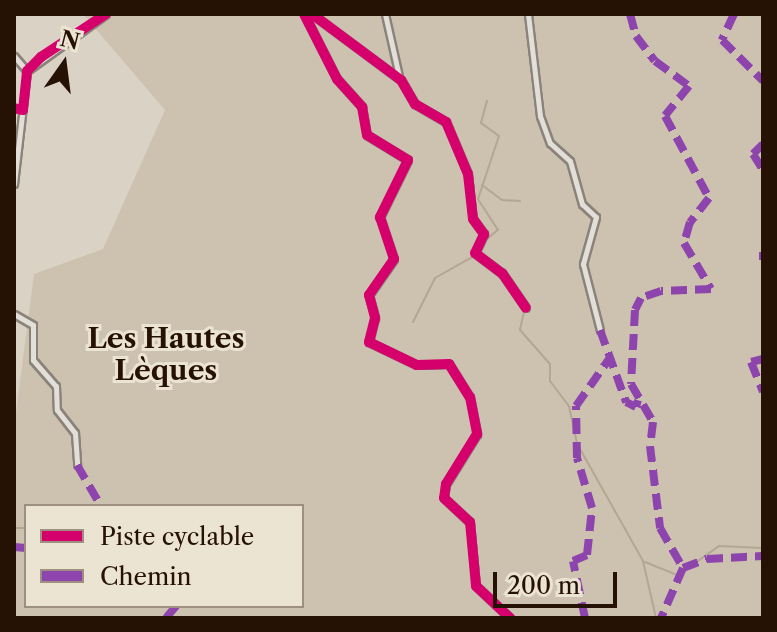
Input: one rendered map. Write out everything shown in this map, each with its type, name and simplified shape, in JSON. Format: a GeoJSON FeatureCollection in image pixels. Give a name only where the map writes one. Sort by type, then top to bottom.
{"type":"FeatureCollection","features":[{"type":"Feature","properties":{"kind":"street"},"geometry":{"type":"LineString","coordinates":[[27,71],[106,14]]}},
{"type":"Feature","properties":{"kind":"street"},"geometry":{"type":"LineString","coordinates":[[304,14],[337,79],[362,107],[367,135],[407,157],[380,217],[394,259],[369,295],[375,318],[369,342],[413,364],[449,364],[470,397],[477,434],[446,484],[444,498],[470,522],[476,586],[510,618]]}},
{"type":"Feature","properties":{"kind":"street"},"geometry":{"type":"LineString","coordinates":[[312,14],[401,80]]}},
{"type":"Feature","properties":{"kind":"street"},"geometry":{"type":"LineString","coordinates":[[385,14],[401,80],[415,104],[432,109],[450,128],[468,174],[473,219],[484,234],[475,253],[502,273],[526,308]]}},
{"type":"Feature","properties":{"kind":"street"},"geometry":{"type":"LineString","coordinates":[[528,14],[540,116],[550,143],[570,161],[582,204],[596,217],[583,264],[600,330]]}},
{"type":"Feature","properties":{"kind":"street"},"geometry":{"type":"LineString","coordinates":[[14,56],[27,71],[14,184]]}},
{"type":"Feature","properties":{"kind":"street"},"geometry":{"type":"LineString","coordinates":[[14,108],[23,110]]}},
{"type":"Feature","properties":{"kind":"street"},"geometry":{"type":"LineString","coordinates":[[14,314],[31,321],[33,360],[56,386],[57,410],[75,433],[77,465]]}},
{"type":"Feature","properties":{"kind":"shaded area"},"geometry":{"type":"Polygon","coordinates":[[[83,14],[763,14],[763,618],[14,618],[14,428],[34,274],[103,249],[165,110],[83,14]]]}},
{"type":"Feature","properties":{"kind":"waterway"},"geometry":{"type":"LineString","coordinates":[[483,242],[498,230],[478,199],[499,136],[481,123],[487,101]]}},
{"type":"Feature","properties":{"kind":"waterway"},"geometry":{"type":"LineString","coordinates":[[482,185],[502,200],[520,201]]}},
{"type":"Feature","properties":{"kind":"waterway"},"geometry":{"type":"LineString","coordinates":[[413,322],[435,278],[474,256]]}},
{"type":"Feature","properties":{"kind":"waterway"},"geometry":{"type":"LineString","coordinates":[[524,312],[520,330],[550,364],[550,381],[569,406],[577,444]]}},
{"type":"Feature","properties":{"kind":"waterway"},"geometry":{"type":"LineString","coordinates":[[580,449],[643,561],[656,618]]}},
{"type":"Feature","properties":{"kind":"waterway"},"geometry":{"type":"LineString","coordinates":[[14,528],[24,528]]}},
{"type":"Feature","properties":{"kind":"waterway"},"geometry":{"type":"LineString","coordinates":[[645,562],[678,575],[719,546],[763,548]]}},
{"type":"Feature","properties":{"kind":"marked path"},"geometry":{"type":"LineString","coordinates":[[630,14],[636,36],[655,61],[689,86],[665,116],[709,198],[690,222],[684,243],[711,289],[661,291],[641,298],[635,310],[631,384],[653,422],[650,446],[660,528],[683,568],[661,618]]}},
{"type":"Feature","properties":{"kind":"marked path"},"geometry":{"type":"LineString","coordinates":[[734,14],[722,40],[763,81]]}},
{"type":"Feature","properties":{"kind":"marked path"},"geometry":{"type":"LineString","coordinates":[[763,144],[753,154],[763,170]]}},
{"type":"Feature","properties":{"kind":"marked path"},"geometry":{"type":"LineString","coordinates":[[763,252],[763,260]]}},
{"type":"Feature","properties":{"kind":"marked path"},"geometry":{"type":"LineString","coordinates":[[600,330],[626,402],[636,407],[638,400]]}},
{"type":"Feature","properties":{"kind":"marked path"},"geometry":{"type":"LineString","coordinates":[[585,618],[573,561],[587,555],[592,508],[577,458],[576,406],[609,359]]}},
{"type":"Feature","properties":{"kind":"marked path"},"geometry":{"type":"LineString","coordinates":[[763,359],[751,362],[763,392]]}},
{"type":"Feature","properties":{"kind":"marked path"},"geometry":{"type":"LineString","coordinates":[[77,465],[100,504]]}},
{"type":"Feature","properties":{"kind":"marked path"},"geometry":{"type":"LineString","coordinates":[[14,547],[24,548]]}},
{"type":"Feature","properties":{"kind":"marked path"},"geometry":{"type":"LineString","coordinates":[[683,568],[707,559],[763,556]]}},
{"type":"Feature","properties":{"kind":"marked path"},"geometry":{"type":"LineString","coordinates":[[166,618],[174,608]]}},
{"type":"Feature","properties":{"kind":"cycle path"},"geometry":{"type":"LineString","coordinates":[[14,108],[23,110],[27,71],[41,57],[106,14]]}},
{"type":"Feature","properties":{"kind":"cycle path"},"geometry":{"type":"LineString","coordinates":[[304,14],[337,79],[362,107],[367,135],[408,160],[380,217],[394,259],[369,295],[375,318],[369,342],[417,365],[449,364],[470,397],[477,434],[446,484],[444,498],[470,522],[476,586],[510,618]]}},
{"type":"Feature","properties":{"kind":"cycle path"},"geometry":{"type":"LineString","coordinates":[[312,14],[401,80],[415,104],[446,122],[468,174],[473,219],[484,234],[475,253],[502,273],[526,308]]}},
{"type":"Feature","properties":{"kind":"district","name":"Les Hautes Lèques"},"geometry":{"type":"Point","coordinates":[166,354]}}]}
